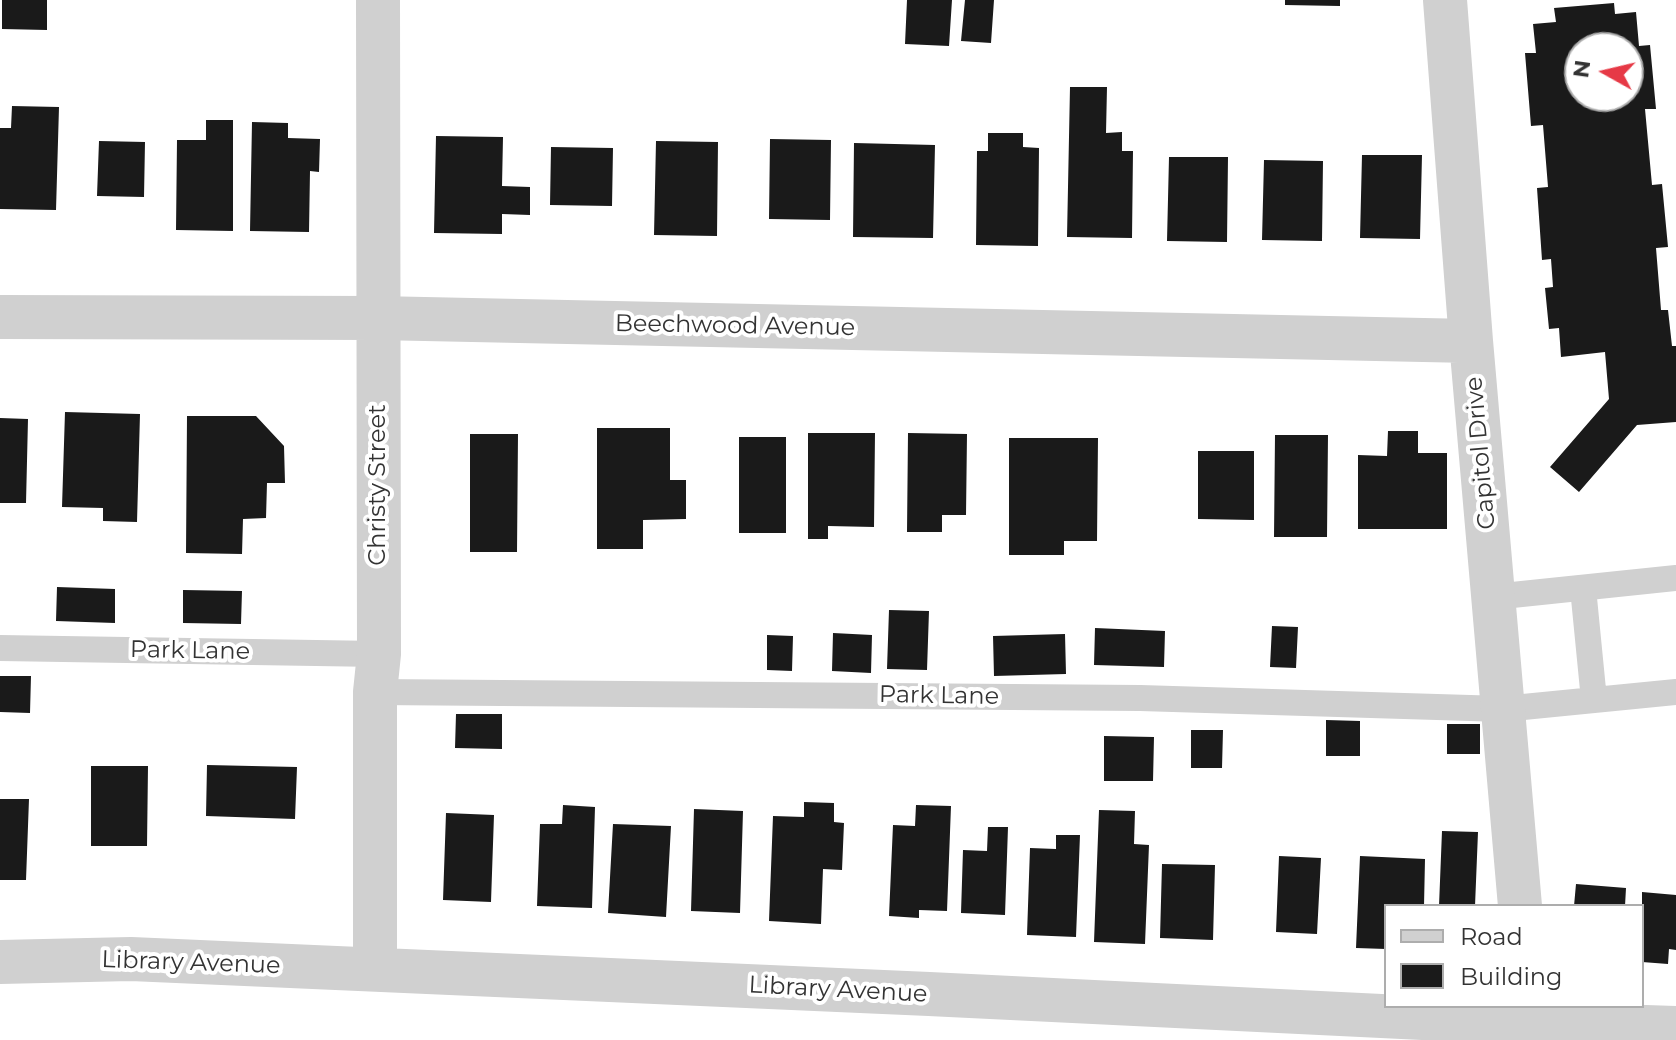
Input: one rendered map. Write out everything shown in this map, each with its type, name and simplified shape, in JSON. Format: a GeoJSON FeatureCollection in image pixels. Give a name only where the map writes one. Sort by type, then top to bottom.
{"type":"FeatureCollection","features":[{"type":"Feature","properties":{"kind":"street","name":"Christy Street"},"geometry":{"type":"LineString","coordinates":[[375,969],[378,0]]}},
{"type":"Feature","properties":{"kind":"street","name":"Capitol Drive"},"geometry":{"type":"LineString","coordinates":[[1445,0],[1520,904]]}},
{"type":"Feature","properties":{"kind":"street","name":"Beechwood Avenue"},"geometry":{"type":"LineString","coordinates":[[0,317],[377,318],[1471,341]]}},
{"type":"Feature","properties":{"kind":"street","name":"Library Avenue"},"geometry":{"type":"LineString","coordinates":[[0,962],[131,959],[1525,1015],[1676,1028]]}},
{"type":"Feature","properties":{"kind":"lane"},"geometry":{"type":"LineString","coordinates":[[1493,597],[1676,578]]}},
{"type":"Feature","properties":{"kind":"lane"},"geometry":{"type":"LineString","coordinates":[[1583,588],[1594,700]]}},
{"type":"Feature","properties":{"kind":"lane","name":"Park Lane"},"geometry":{"type":"LineString","coordinates":[[0,648],[377,673],[1503,709],[1676,692]]}},
{"type":"Feature","properties":{"kind":"building"},"geometry":{"type":"Polygon","coordinates":[[[2,0],[47,0],[47,30],[2,29],[2,0]]]}},
{"type":"Feature","properties":{"kind":"building"},"geometry":{"type":"Polygon","coordinates":[[[907,0],[952,0],[949,46],[905,44],[907,0]]]}},
{"type":"Feature","properties":{"kind":"building"},"geometry":{"type":"Polygon","coordinates":[[[965,0],[994,0],[991,43],[961,41],[965,0]]]}},
{"type":"Feature","properties":{"kind":"building"},"geometry":{"type":"Polygon","coordinates":[[[1285,0],[1340,0],[1340,6],[1285,5],[1285,0]]]}},
{"type":"Feature","properties":{"kind":"building"},"geometry":{"type":"Polygon","coordinates":[[[1614,3],[1615,14],[1636,12],[1638,32],[1564,32],[1564,112],[1644,112],[1644,46],[1650,45],[1656,109],[1645,109],[1652,185],[1662,184],[1668,247],[1656,248],[1661,310],[1668,310],[1672,346],[1676,346],[1676,422],[1637,425],[1579,492],[1550,467],[1609,399],[1605,352],[1561,357],[1559,328],[1549,329],[1545,288],[1553,287],[1551,259],[1542,260],[1537,188],[1548,187],[1543,125],[1531,126],[1525,53],[1536,53],[1533,24],[1556,22],[1554,8],[1614,3]]]}},
{"type":"Feature","properties":{"kind":"building"},"geometry":{"type":"Polygon","coordinates":[[[1070,87],[1107,87],[1106,133],[1122,132],[1122,151],[1133,151],[1132,238],[1067,237],[1070,87]]]}},
{"type":"Feature","properties":{"kind":"building"},"geometry":{"type":"Polygon","coordinates":[[[12,106],[59,107],[56,210],[0,209],[0,128],[11,128],[12,106]]]}},
{"type":"Feature","properties":{"kind":"building"},"geometry":{"type":"Polygon","coordinates":[[[206,120],[233,120],[233,231],[176,230],[177,140],[206,140],[206,120]]]}},
{"type":"Feature","properties":{"kind":"building"},"geometry":{"type":"Polygon","coordinates":[[[252,122],[288,123],[288,138],[320,139],[319,172],[310,171],[309,232],[250,231],[252,122]]]}},
{"type":"Feature","properties":{"kind":"building"},"geometry":{"type":"Polygon","coordinates":[[[988,133],[1023,133],[1023,147],[1039,148],[1038,246],[976,245],[977,151],[988,151],[988,133]]]}},
{"type":"Feature","properties":{"kind":"building"},"geometry":{"type":"Polygon","coordinates":[[[436,136],[503,137],[502,186],[530,187],[530,215],[502,214],[502,234],[434,233],[436,136]]]}},
{"type":"Feature","properties":{"kind":"building"},"geometry":{"type":"Polygon","coordinates":[[[770,139],[831,140],[830,220],[769,219],[770,139]]]}},
{"type":"Feature","properties":{"kind":"building"},"geometry":{"type":"Polygon","coordinates":[[[99,141],[145,142],[144,197],[97,196],[99,141]]]}},
{"type":"Feature","properties":{"kind":"building"},"geometry":{"type":"Polygon","coordinates":[[[656,141],[718,142],[717,236],[654,235],[656,141]]]}},
{"type":"Feature","properties":{"kind":"building"},"geometry":{"type":"Polygon","coordinates":[[[854,143],[935,145],[933,238],[853,237],[854,143]]]}},
{"type":"Feature","properties":{"kind":"building"},"geometry":{"type":"Polygon","coordinates":[[[551,147],[613,148],[612,206],[550,205],[551,147]]]}},
{"type":"Feature","properties":{"kind":"building"},"geometry":{"type":"Polygon","coordinates":[[[1362,155],[1422,155],[1420,239],[1360,238],[1362,155]]]}},
{"type":"Feature","properties":{"kind":"building"},"geometry":{"type":"Polygon","coordinates":[[[1169,157],[1228,157],[1227,242],[1167,241],[1169,157]]]}},
{"type":"Feature","properties":{"kind":"building"},"geometry":{"type":"Polygon","coordinates":[[[1264,160],[1323,161],[1322,241],[1262,240],[1264,160]]]}},
{"type":"Feature","properties":{"kind":"building"},"geometry":{"type":"Polygon","coordinates":[[[65,412],[140,414],[137,522],[103,521],[103,508],[62,507],[65,412]]]}},
{"type":"Feature","properties":{"kind":"building"},"geometry":{"type":"Polygon","coordinates":[[[187,416],[256,416],[284,446],[285,483],[267,483],[266,518],[243,519],[242,554],[186,553],[187,416]]]}},
{"type":"Feature","properties":{"kind":"building"},"geometry":{"type":"Polygon","coordinates":[[[0,418],[28,419],[26,503],[0,503],[0,418]]]}},
{"type":"Feature","properties":{"kind":"building"},"geometry":{"type":"Polygon","coordinates":[[[597,428],[670,428],[670,480],[686,480],[686,519],[643,520],[643,549],[597,549],[597,428]]]}},
{"type":"Feature","properties":{"kind":"building"},"geometry":{"type":"Polygon","coordinates":[[[1388,431],[1418,431],[1418,453],[1447,453],[1447,529],[1358,529],[1358,455],[1387,456],[1388,431]]]}},
{"type":"Feature","properties":{"kind":"building"},"geometry":{"type":"Polygon","coordinates":[[[808,433],[875,433],[874,527],[828,526],[828,539],[808,539],[808,433]]]}},
{"type":"Feature","properties":{"kind":"building"},"geometry":{"type":"Polygon","coordinates":[[[908,433],[967,434],[966,515],[942,515],[942,532],[907,532],[908,433]]]}},
{"type":"Feature","properties":{"kind":"building"},"geometry":{"type":"Polygon","coordinates":[[[470,434],[518,434],[517,552],[470,552],[470,434]]]}},
{"type":"Feature","properties":{"kind":"building"},"geometry":{"type":"Polygon","coordinates":[[[1275,435],[1328,435],[1327,537],[1274,537],[1275,435]]]}},
{"type":"Feature","properties":{"kind":"building"},"geometry":{"type":"Polygon","coordinates":[[[739,437],[786,437],[786,533],[739,533],[739,437]]]}},
{"type":"Feature","properties":{"kind":"building"},"geometry":{"type":"Polygon","coordinates":[[[1009,438],[1098,438],[1097,541],[1064,541],[1064,555],[1009,555],[1009,438]]]}},
{"type":"Feature","properties":{"kind":"building"},"geometry":{"type":"Polygon","coordinates":[[[1198,451],[1254,451],[1254,520],[1198,519],[1198,451]]]}},
{"type":"Feature","properties":{"kind":"building"},"geometry":{"type":"Polygon","coordinates":[[[57,587],[115,589],[115,623],[56,621],[57,587]]]}},
{"type":"Feature","properties":{"kind":"building"},"geometry":{"type":"Polygon","coordinates":[[[183,590],[242,591],[241,624],[183,623],[183,590]]]}},
{"type":"Feature","properties":{"kind":"building"},"geometry":{"type":"Polygon","coordinates":[[[889,610],[929,611],[927,670],[887,669],[889,610]]]}},
{"type":"Feature","properties":{"kind":"building"},"geometry":{"type":"Polygon","coordinates":[[[1272,626],[1298,627],[1296,668],[1270,667],[1272,626]]]}},
{"type":"Feature","properties":{"kind":"building"},"geometry":{"type":"Polygon","coordinates":[[[1095,628],[1165,631],[1164,667],[1094,665],[1095,628]]]}},
{"type":"Feature","properties":{"kind":"building"},"geometry":{"type":"Polygon","coordinates":[[[833,633],[872,635],[871,673],[832,671],[833,633]]]}},
{"type":"Feature","properties":{"kind":"building"},"geometry":{"type":"Polygon","coordinates":[[[1065,634],[1066,674],[994,676],[993,636],[1065,634]]]}},
{"type":"Feature","properties":{"kind":"building"},"geometry":{"type":"Polygon","coordinates":[[[767,635],[793,636],[792,671],[767,670],[767,635]]]}},
{"type":"Feature","properties":{"kind":"building"},"geometry":{"type":"Polygon","coordinates":[[[0,676],[31,676],[30,713],[0,712],[0,676]]]}},
{"type":"Feature","properties":{"kind":"building"},"geometry":{"type":"Polygon","coordinates":[[[456,714],[502,714],[502,749],[455,748],[456,714]]]}},
{"type":"Feature","properties":{"kind":"building"},"geometry":{"type":"Polygon","coordinates":[[[1326,720],[1360,721],[1360,756],[1326,756],[1326,720]]]}},
{"type":"Feature","properties":{"kind":"building"},"geometry":{"type":"Polygon","coordinates":[[[1447,724],[1480,724],[1480,754],[1447,754],[1447,724]]]}},
{"type":"Feature","properties":{"kind":"building"},"geometry":{"type":"Polygon","coordinates":[[[1191,730],[1223,730],[1222,768],[1191,768],[1191,730]]]}},
{"type":"Feature","properties":{"kind":"building"},"geometry":{"type":"Polygon","coordinates":[[[1104,736],[1154,737],[1153,781],[1104,781],[1104,736]]]}},
{"type":"Feature","properties":{"kind":"building"},"geometry":{"type":"Polygon","coordinates":[[[207,765],[297,767],[295,819],[206,816],[207,765]]]}},
{"type":"Feature","properties":{"kind":"building"},"geometry":{"type":"Polygon","coordinates":[[[91,766],[148,766],[147,846],[91,846],[91,766]]]}},
{"type":"Feature","properties":{"kind":"building"},"geometry":{"type":"Polygon","coordinates":[[[0,799],[29,799],[26,880],[0,880],[0,799]]]}},
{"type":"Feature","properties":{"kind":"building"},"geometry":{"type":"Polygon","coordinates":[[[804,802],[834,803],[834,822],[844,823],[842,870],[823,869],[821,924],[769,921],[773,816],[804,817],[804,802]]]}},
{"type":"Feature","properties":{"kind":"building"},"geometry":{"type":"Polygon","coordinates":[[[563,805],[595,807],[592,908],[537,906],[540,824],[562,824],[563,805]]]}},
{"type":"Feature","properties":{"kind":"building"},"geometry":{"type":"Polygon","coordinates":[[[916,805],[951,806],[947,911],[919,910],[919,918],[889,916],[893,825],[915,826],[916,805]]]}},
{"type":"Feature","properties":{"kind":"building"},"geometry":{"type":"Polygon","coordinates":[[[694,809],[743,811],[740,913],[691,911],[694,809]]]}},
{"type":"Feature","properties":{"kind":"building"},"geometry":{"type":"Polygon","coordinates":[[[1099,810],[1135,811],[1134,844],[1149,845],[1145,944],[1094,942],[1099,810]]]}},
{"type":"Feature","properties":{"kind":"building"},"geometry":{"type":"Polygon","coordinates":[[[446,813],[494,815],[491,902],[443,900],[446,813]]]}},
{"type":"Feature","properties":{"kind":"building"},"geometry":{"type":"Polygon","coordinates":[[[613,824],[671,826],[666,917],[608,913],[613,824]]]}},
{"type":"Feature","properties":{"kind":"building"},"geometry":{"type":"Polygon","coordinates":[[[988,827],[1008,827],[1005,915],[961,913],[963,850],[987,851],[988,827]]]}},
{"type":"Feature","properties":{"kind":"building"},"geometry":{"type":"Polygon","coordinates":[[[1442,831],[1478,832],[1475,904],[1439,904],[1442,831]]]}},
{"type":"Feature","properties":{"kind":"building"},"geometry":{"type":"Polygon","coordinates":[[[1056,835],[1080,835],[1076,937],[1027,935],[1030,848],[1056,849],[1056,835]]]}},
{"type":"Feature","properties":{"kind":"building"},"geometry":{"type":"Polygon","coordinates":[[[1279,856],[1321,858],[1317,934],[1276,932],[1279,856]]]}},
{"type":"Feature","properties":{"kind":"building"},"geometry":{"type":"Polygon","coordinates":[[[1360,856],[1425,859],[1424,904],[1384,904],[1384,949],[1356,948],[1360,856]]]}},
{"type":"Feature","properties":{"kind":"building"},"geometry":{"type":"Polygon","coordinates":[[[1162,864],[1215,865],[1213,940],[1160,938],[1162,864]]]}},
{"type":"Feature","properties":{"kind":"building"},"geometry":{"type":"Polygon","coordinates":[[[1576,884],[1626,888],[1625,904],[1574,904],[1576,884]]]}},
{"type":"Feature","properties":{"kind":"building"},"geometry":{"type":"Polygon","coordinates":[[[1642,892],[1676,895],[1676,950],[1669,949],[1668,964],[1644,962],[1642,892]]]}}]}
